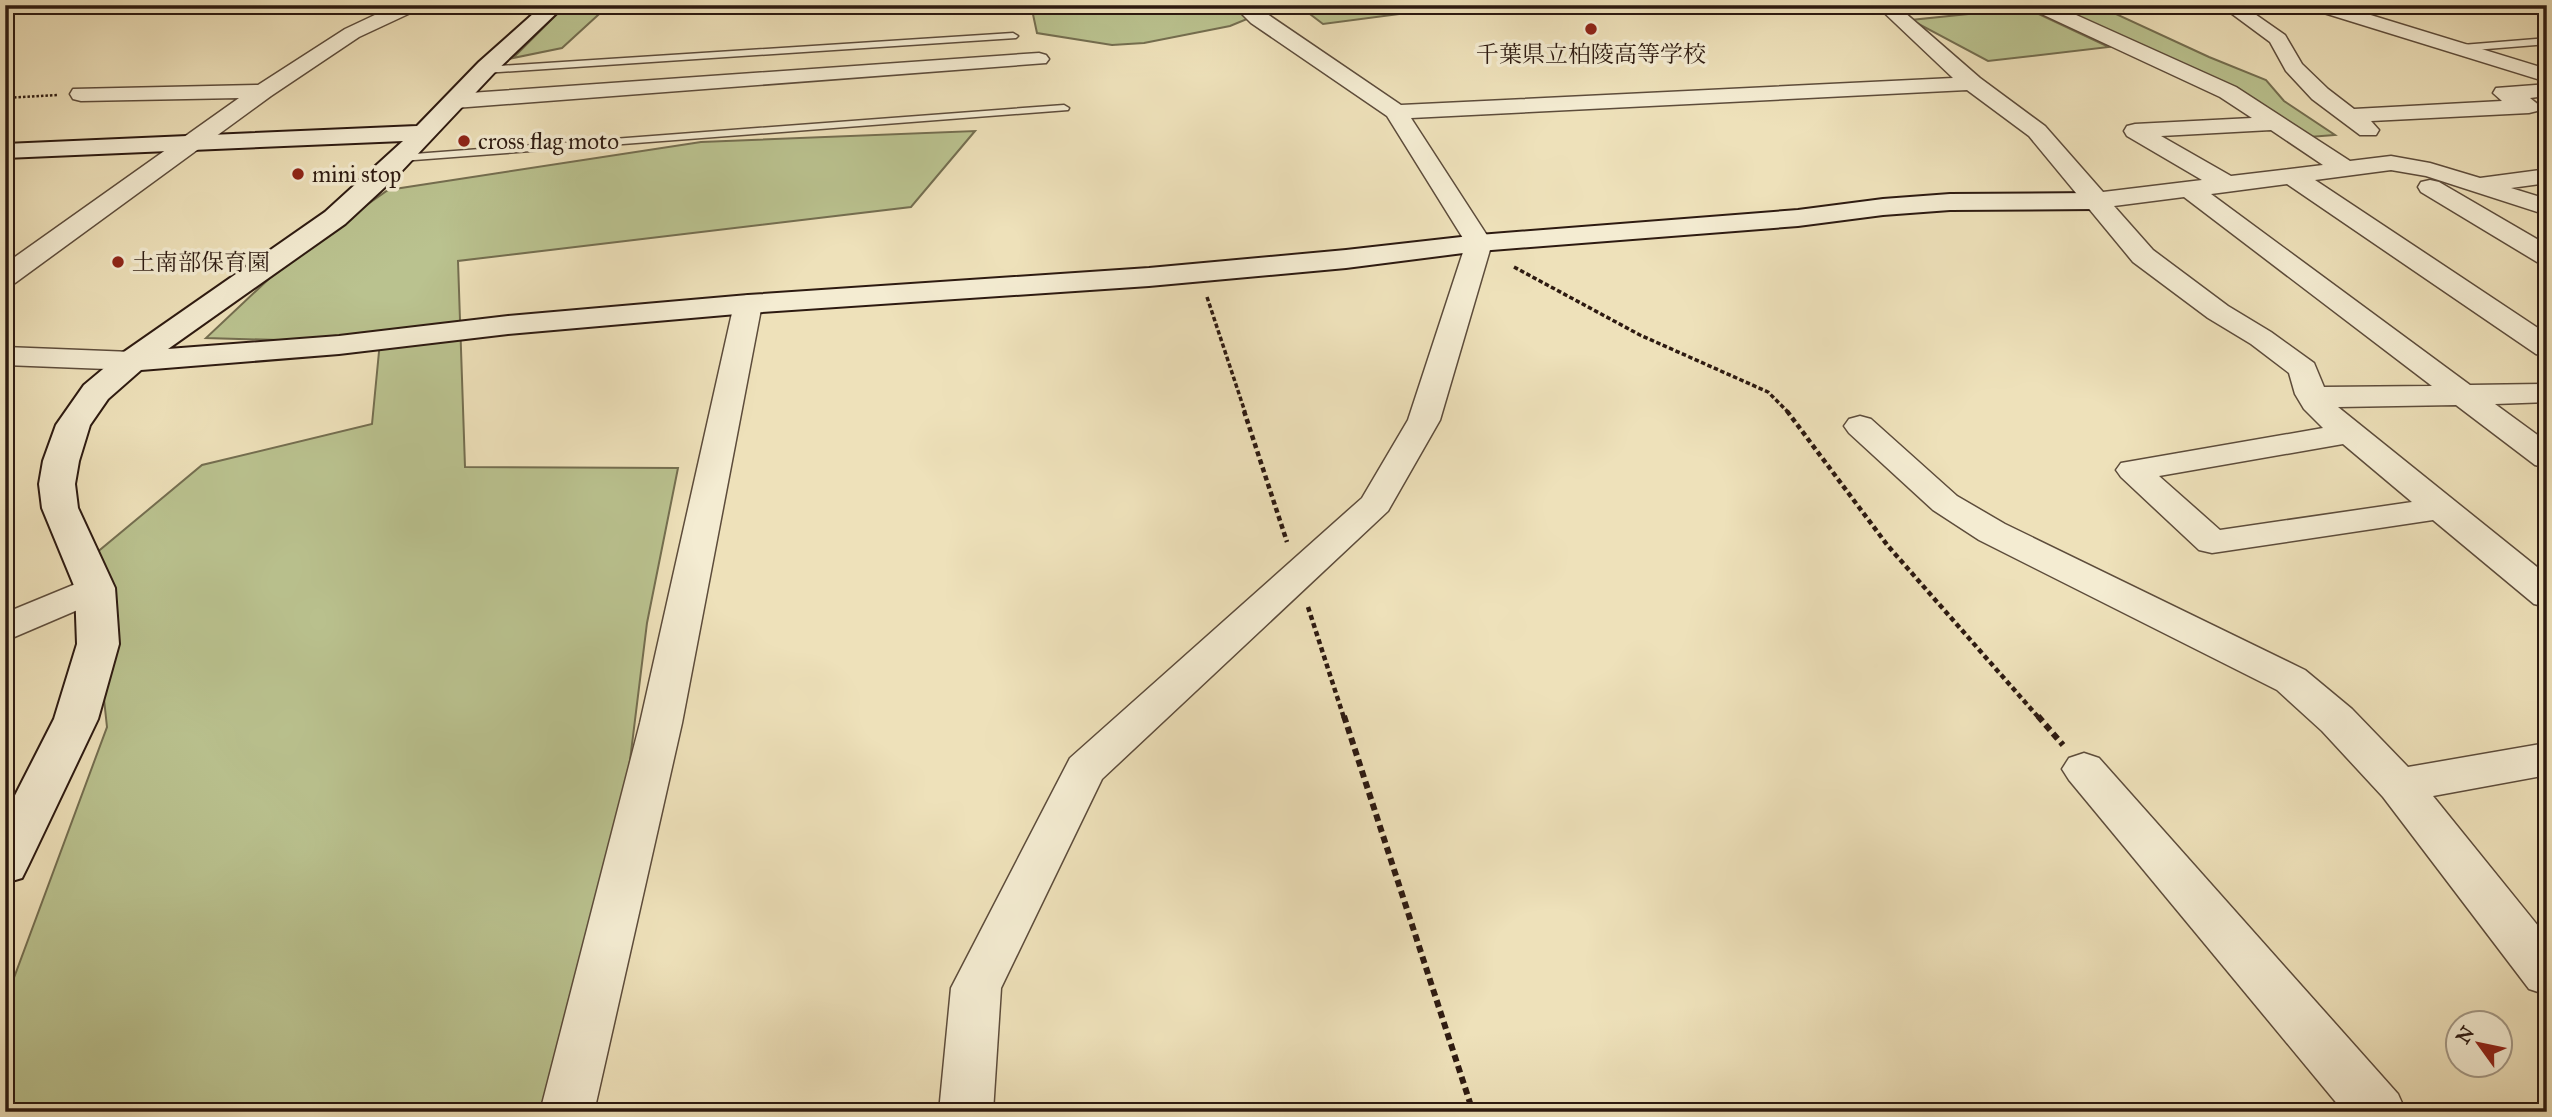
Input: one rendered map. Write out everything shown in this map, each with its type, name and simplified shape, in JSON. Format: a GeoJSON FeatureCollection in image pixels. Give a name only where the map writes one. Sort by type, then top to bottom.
{"type":"FeatureCollection","features":[{"type":"Feature","properties":{"kind":"street"},"geometry":{"type":"LineString","coordinates":[[5,277],[263,91],[352,33],[412,5]]}},
{"type":"Feature","properties":{"kind":"street"},"geometry":{"type":"LineString","coordinates":[[5,864],[76,719],[98,644],[95,588],[60,508],[57,484],[73,425],[96,392],[132,361],[335,218],[401,158],[484,71],[555,5]]}},
{"type":"Feature","properties":{"kind":"street"},"geometry":{"type":"LineString","coordinates":[[966,1112],[976,988],[1085,769],[1376,504],[1424,420],[1479,243],[1396,113],[1337,70],[1258,19],[1242,5]]}},
{"type":"Feature","properties":{"kind":"street"},"geometry":{"type":"LineString","coordinates":[[1885,5],[1972,83],[2037,131],[2143,256],[2218,312],[2261,338],[2303,369],[2311,394],[2320,409],[2547,595]]}},
{"type":"Feature","properties":{"kind":"street"},"geometry":{"type":"LineString","coordinates":[[2038,5],[2228,92],[2344,168]]}},
{"type":"Feature","properties":{"kind":"street"},"geometry":{"type":"LineString","coordinates":[[2229,5],[2278,39],[2292,66],[2320,94],[2407,155],[2401,164]]}},
{"type":"Feature","properties":{"kind":"street"},"geometry":{"type":"LineString","coordinates":[[2325,7],[2547,76]]}},
{"type":"Feature","properties":{"kind":"street"},"geometry":{"type":"LineString","coordinates":[[455,101],[1040,59]]}},
{"type":"Feature","properties":{"kind":"street"},"geometry":{"type":"LineString","coordinates":[[1396,113],[1972,83]]}},
{"type":"Feature","properties":{"kind":"street"},"geometry":{"type":"LineString","coordinates":[[2348,116],[2529,106],[2504,93],[2547,90]]}},
{"type":"Feature","properties":{"kind":"street"},"geometry":{"type":"LineString","coordinates":[[80,94],[263,91]]}},
{"type":"Feature","properties":{"kind":"street"},"geometry":{"type":"LineString","coordinates":[[2225,183],[2136,131],[2277,122]]}},
{"type":"Feature","properties":{"kind":"street"},"geometry":{"type":"LineString","coordinates":[[5,151],[425,133]]}},
{"type":"Feature","properties":{"kind":"street"},"geometry":{"type":"LineString","coordinates":[[2401,164],[2547,256]]}},
{"type":"Feature","properties":{"kind":"street"},"geometry":{"type":"LineString","coordinates":[[5,356],[132,361],[339,345],[748,304],[1199,272],[1479,243],[1784,219],[1936,203],[2095,201],[2344,168],[2401,164],[2547,207]]}},
{"type":"Feature","properties":{"kind":"street"},"geometry":{"type":"LineString","coordinates":[[2292,176],[2547,348]]}},
{"type":"Feature","properties":{"kind":"street"},"geometry":{"type":"LineString","coordinates":[[2471,185],[2547,176]]}},
{"type":"Feature","properties":{"kind":"street"},"geometry":{"type":"LineString","coordinates":[[2189,189],[2547,458]]}},
{"type":"Feature","properties":{"kind":"street"},"geometry":{"type":"LineString","coordinates":[[567,1112],[661,723],[748,304]]}},
{"type":"Feature","properties":{"kind":"street"},"geometry":{"type":"LineString","coordinates":[[2311,394],[2335,398],[2547,393]]}},
{"type":"Feature","properties":{"kind":"street"},"geometry":{"type":"LineString","coordinates":[[1860,426],[1945,503],[1992,532],[2291,680],[2337,720],[2399,785],[2547,974]]}},
{"type":"Feature","properties":{"kind":"street"},"geometry":{"type":"LineString","coordinates":[[2352,433],[2133,470],[2212,542],[2442,508]]}},
{"type":"Feature","properties":{"kind":"street"},"geometry":{"type":"LineString","coordinates":[[5,628],[95,588]]}},
{"type":"Feature","properties":{"kind":"street"},"geometry":{"type":"LineString","coordinates":[[2399,785],[2547,759]]}},
{"type":"Feature","properties":{"kind":"street"},"geometry":{"type":"LineString","coordinates":[[2084,769],[2379,1112]]}},
{"type":"Feature","properties":{"kind":"lane"},"geometry":{"type":"LineString","coordinates":[[2325,7],[2372,5]]}},
{"type":"Feature","properties":{"kind":"lane"},"geometry":{"type":"LineString","coordinates":[[484,71],[1013,36]]}},
{"type":"Feature","properties":{"kind":"lane"},"geometry":{"type":"LineString","coordinates":[[2462,48],[2547,41]]}},
{"type":"Feature","properties":{"kind":"lane"},"geometry":{"type":"LineString","coordinates":[[401,158],[1064,108]]}},
{"type":"Feature","properties":{"kind":"path"},"geometry":{"type":"LineString","coordinates":[[5,98],[80,94]]}},
{"type":"Feature","properties":{"kind":"path"},"geometry":{"type":"LineString","coordinates":[[1479,243],[1507,263],[1640,335],[1768,392],[1796,420],[1888,546],[2084,769]]}},
{"type":"Feature","properties":{"kind":"path"},"geometry":{"type":"LineString","coordinates":[[1199,272],[1473,1112]]}},
{"type":"Feature","properties":{"kind":"green space"},"geometry":{"type":"Polygon","coordinates":[[[566,5],[609,5],[562,48],[513,58],[566,5]]]}},
{"type":"Feature","properties":{"kind":"green space"},"geometry":{"type":"Polygon","coordinates":[[[1031,5],[1238,5],[1252,17],[1230,26],[1144,43],[1112,45],[1037,33],[1031,5]]]}},
{"type":"Feature","properties":{"kind":"green space"},"geometry":{"type":"Polygon","coordinates":[[[1298,5],[1468,5],[1323,24],[1298,5]]]}},
{"type":"Feature","properties":{"kind":"green space"},"geometry":{"type":"Polygon","coordinates":[[[2053,5],[2112,5],[2105,9],[2266,80],[2284,101],[2335,135],[2309,137],[2053,5]]]}},
{"type":"Feature","properties":{"kind":"green space"},"geometry":{"type":"Polygon","coordinates":[[[2026,8],[2109,47],[1988,61],[1911,20],[2026,8]]]}},
{"type":"Feature","properties":{"kind":"green space"},"geometry":{"type":"Polygon","coordinates":[[[975,131],[911,207],[458,261],[465,467],[678,468],[647,623],[623,817],[550,1112],[5,1112],[5,1002],[107,727],[89,559],[202,465],[372,424],[381,331],[312,341],[206,338],[291,258],[388,190],[701,142],[975,131]]]}},
{"type":"Feature","properties":{"kind":"waterway"},"geometry":{"type":"LineString","coordinates":[[459,11],[465,5]]}},
{"type":"Feature","properties":{"kind":"place","name":"千葉県立柏陵高等学校"},"geometry":{"type":"Point","coordinates":[1591,29]}},
{"type":"Feature","properties":{"kind":"place","name":"cross flag moto"},"geometry":{"type":"Point","coordinates":[464,141]}},
{"type":"Feature","properties":{"kind":"place","name":"mini stop"},"geometry":{"type":"Point","coordinates":[298,174]}},
{"type":"Feature","properties":{"kind":"place","name":"土南部保育園"},"geometry":{"type":"Point","coordinates":[118,262]}}]}
